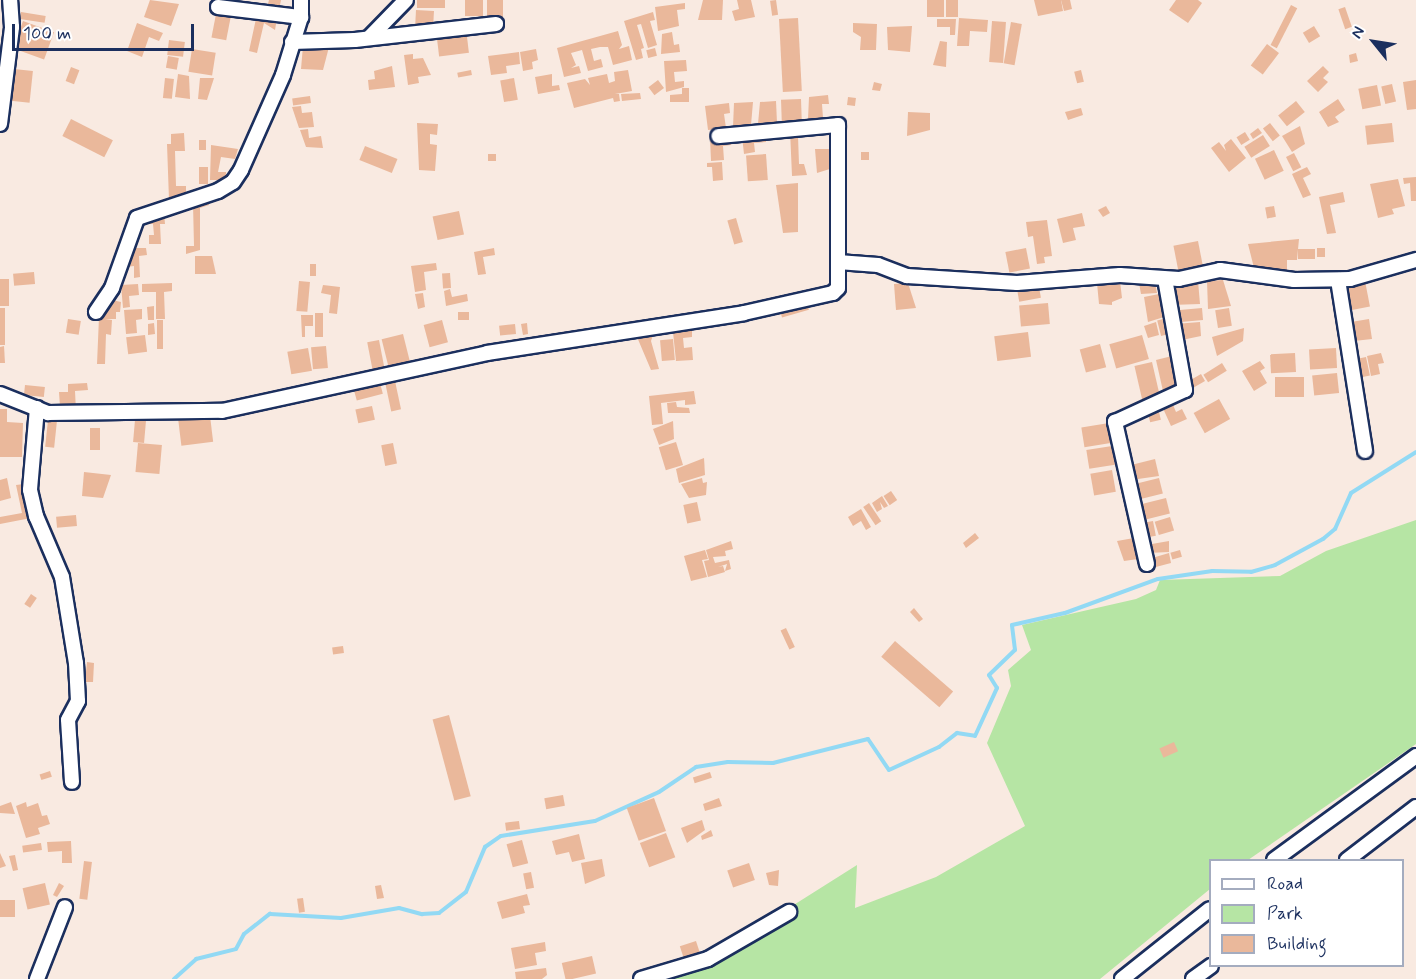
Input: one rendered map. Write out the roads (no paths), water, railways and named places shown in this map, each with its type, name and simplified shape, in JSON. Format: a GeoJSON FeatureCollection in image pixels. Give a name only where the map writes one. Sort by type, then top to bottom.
{"type":"FeatureCollection","features":[{"type":"Feature","properties":{"kind":"street"},"geometry":{"type":"LineString","coordinates":[[0,124],[12,27],[10,0]]}},
{"type":"Feature","properties":{"kind":"street"},"geometry":{"type":"LineString","coordinates":[[96,312],[112,288],[137,218],[218,191],[233,182],[266,119],[301,17],[301,0]]}},
{"type":"Feature","properties":{"kind":"street"},"geometry":{"type":"LineString","coordinates":[[369,38],[406,0]]}},
{"type":"Feature","properties":{"kind":"street"},"geometry":{"type":"LineString","coordinates":[[218,7],[301,17]]}},
{"type":"Feature","properties":{"kind":"street"},"geometry":{"type":"LineString","coordinates":[[292,42],[369,38],[496,24]]}},
{"type":"Feature","properties":{"kind":"street"},"geometry":{"type":"LineString","coordinates":[[0,394],[48,413],[117,415],[222,411],[487,353],[744,313],[833,293],[838,288],[838,125],[719,136]]}},
{"type":"Feature","properties":{"kind":"street"},"geometry":{"type":"LineString","coordinates":[[838,262],[878,265],[907,276],[1017,283],[1120,275],[1165,279],[1220,270],[1294,279],[1338,279],[1416,260]]}},
{"type":"Feature","properties":{"kind":"street"},"geometry":{"type":"LineString","coordinates":[[1147,564],[1115,422],[1185,390],[1165,279]]}},
{"type":"Feature","properties":{"kind":"street"},"geometry":{"type":"LineString","coordinates":[[1338,279],[1365,451]]}},
{"type":"Feature","properties":{"kind":"street"},"geometry":{"type":"LineString","coordinates":[[37,408],[30,490],[36,516],[62,577],[76,663],[78,701],[68,720],[72,782]]}},
{"type":"Feature","properties":{"kind":"street"},"geometry":{"type":"LineString","coordinates":[[1277,859],[1416,756]]}},
{"type":"Feature","properties":{"kind":"street"},"geometry":{"type":"LineString","coordinates":[[1350,859],[1416,807]]}},
{"type":"Feature","properties":{"kind":"street"},"geometry":{"type":"LineString","coordinates":[[37,979],[65,908]]}},
{"type":"Feature","properties":{"kind":"street"},"geometry":{"type":"LineString","coordinates":[[1122,979],[1209,910]]}},
{"type":"Feature","properties":{"kind":"street"},"geometry":{"type":"LineString","coordinates":[[641,979],[708,959],[789,912]]}},
{"type":"Feature","properties":{"kind":"street"},"geometry":{"type":"LineString","coordinates":[[1193,979],[1209,967]]}},
{"type":"Feature","properties":{"kind":"waterway"},"geometry":{"type":"LineString","coordinates":[[174,979],[196,959],[236,949],[244,934],[270,914],[341,918],[399,908],[422,914],[439,913],[466,892],[485,847],[501,836],[595,821],[659,792],[696,767],[728,762],[773,763],[868,739],[889,770],[939,747],[957,733],[975,736],[997,688],[989,675],[1015,650],[1012,625],[1065,613],[1158,579],[1212,571],[1251,572],[1275,565],[1323,539],[1335,529],[1351,493],[1416,452]]}}]}
